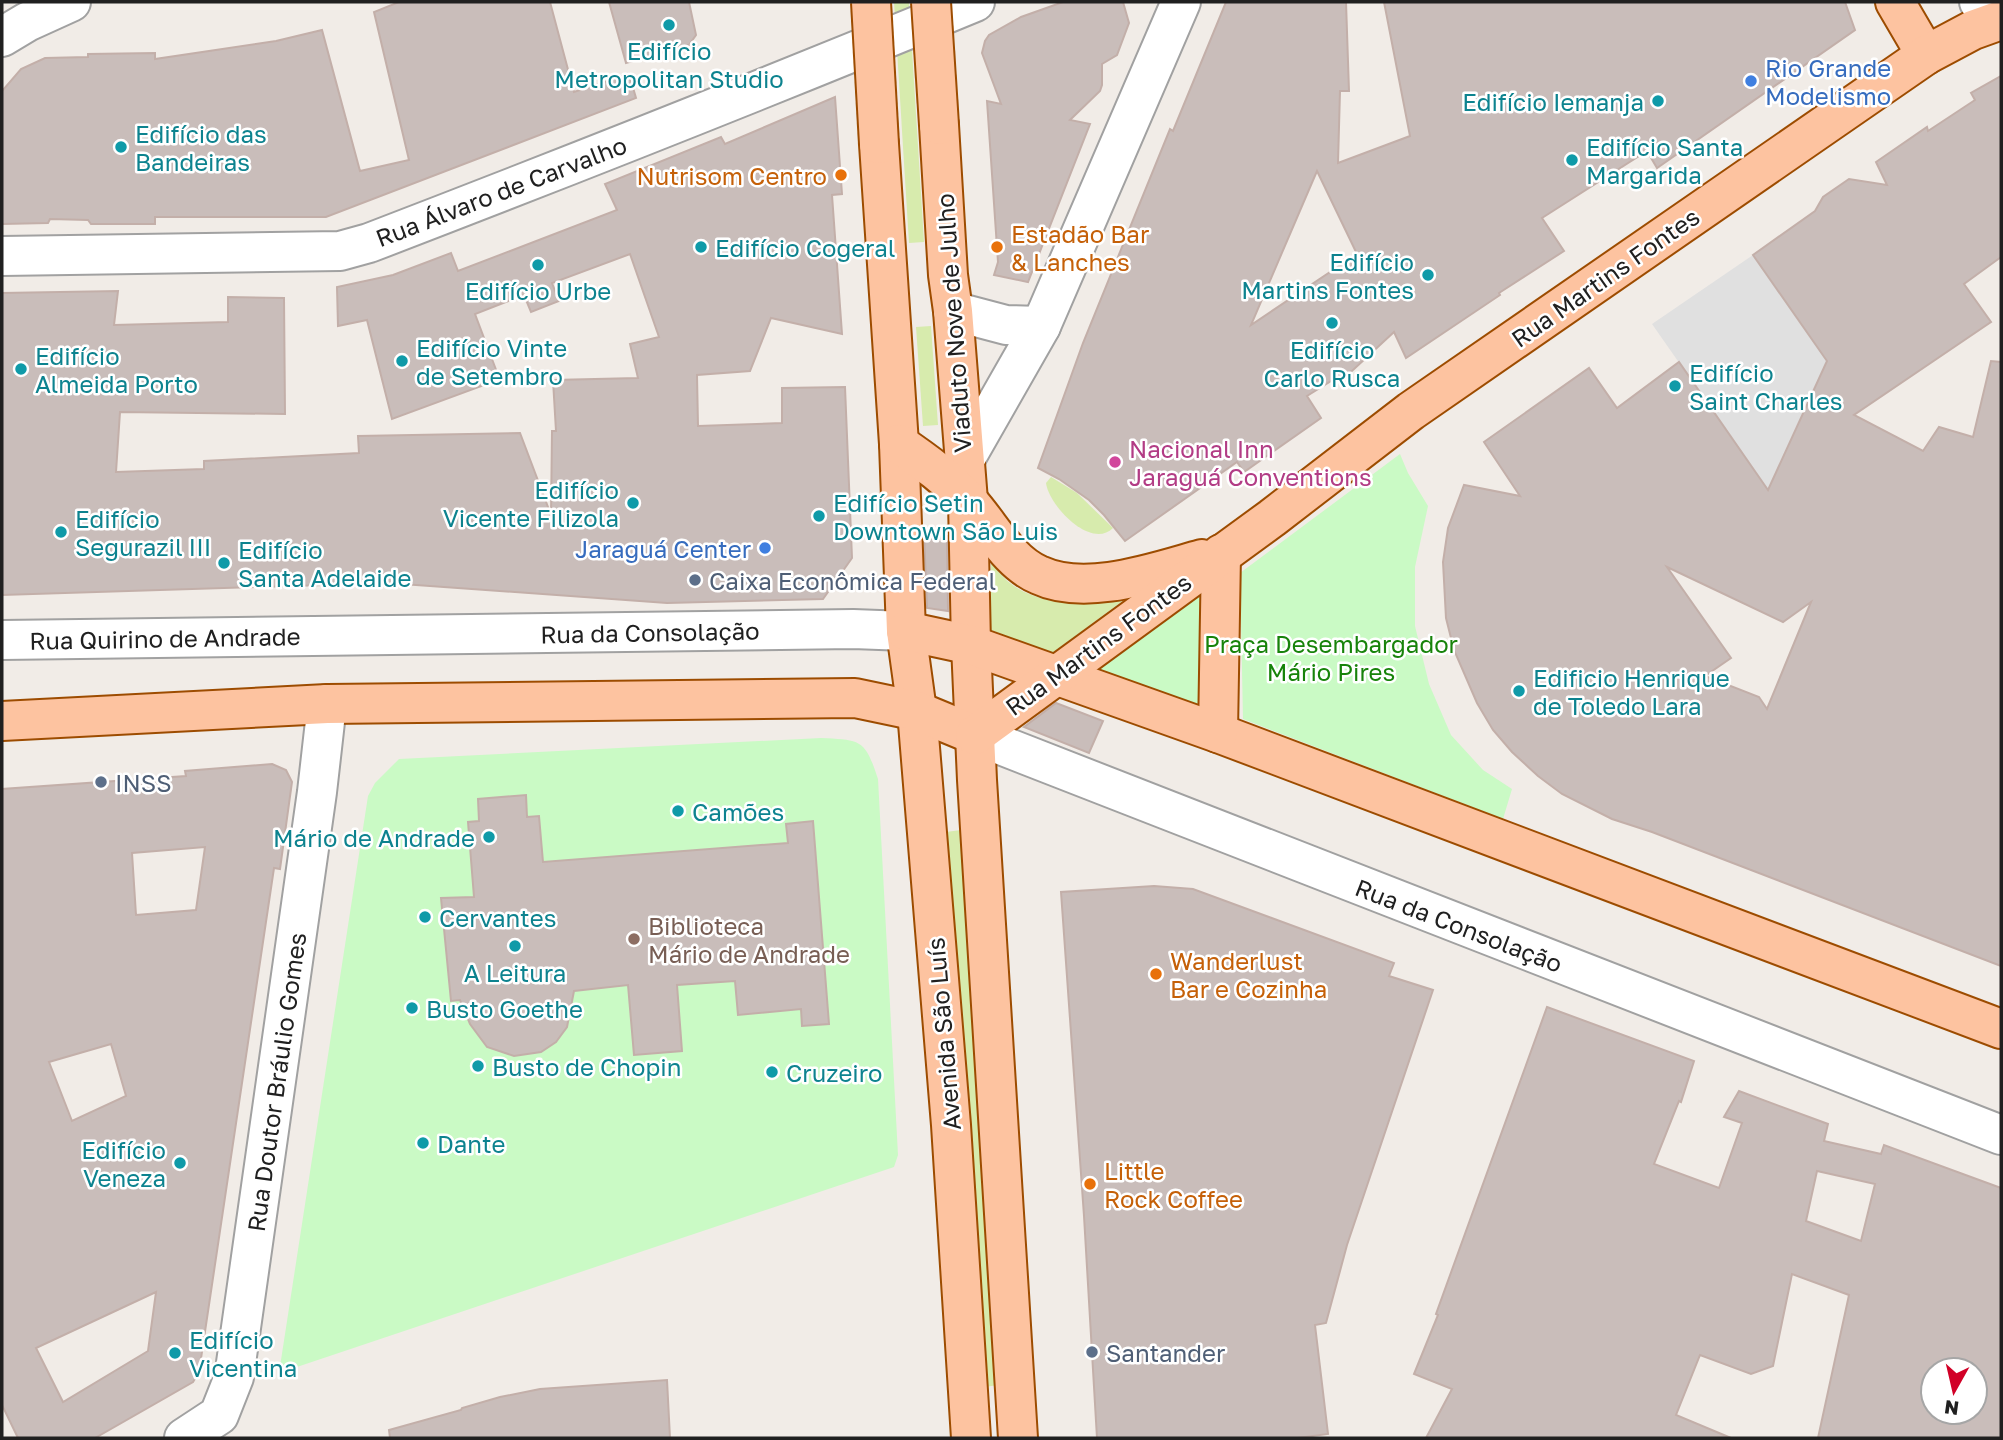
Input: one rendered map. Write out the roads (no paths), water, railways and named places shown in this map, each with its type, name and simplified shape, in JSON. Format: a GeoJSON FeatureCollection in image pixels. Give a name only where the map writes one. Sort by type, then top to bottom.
{"type":"FeatureCollection","features":[{"type":"Feature","properties":{"kind":"main road"},"geometry":{"type":"LineString","coordinates":[[871,2],[899,444],[906,631]]}},
{"type":"Feature","properties":{"kind":"main road","name":"Viaduto Nove de Julho"},"geometry":{"type":"LineString","coordinates":[[932,2],[948,275],[968,501],[971,645]]}},
{"type":"Feature","properties":{"kind":"main road"},"geometry":{"type":"LineString","coordinates":[[1895,2],[1926,55]]}},
{"type":"Feature","properties":{"kind":"main road","name":"Rua Martins Fontes"},"geometry":{"type":"LineString","coordinates":[[975,735],[1423,403],[1926,55],[1973,30],[2001,20]]}},
{"type":"Feature","properties":{"kind":"main road","name":"Rua Martins Fontes"},"geometry":{"type":"LineString","coordinates":[[899,444],[924,461],[968,501],[1006,549],[1039,576],[1059,581],[1109,582],[1221,554]]}},
{"type":"Feature","properties":{"kind":"main road"},"geometry":{"type":"LineString","coordinates":[[1218,733],[1221,554]]}},
{"type":"Feature","properties":{"kind":"main road","name":"Rua da Consolação"},"geometry":{"type":"LineString","coordinates":[[906,631],[971,645],[1218,733],[2001,1029]]}},
{"type":"Feature","properties":{"kind":"main road","name":"Avenida São Luís"},"geometry":{"type":"LineString","coordinates":[[906,631],[917,711],[954,1164],[971,1438]]}},
{"type":"Feature","properties":{"kind":"main road"},"geometry":{"type":"LineString","coordinates":[[917,711],[971,645]]}},
{"type":"Feature","properties":{"kind":"main road","name":"Avenida São Luís"},"geometry":{"type":"LineString","coordinates":[[971,645],[1018,1438]]}},
{"type":"Feature","properties":{"kind":"main road","name":"Rua da Consolação"},"geometry":{"type":"LineString","coordinates":[[2,721],[327,705],[855,698],[917,711],[975,735]]}},
{"type":"Feature","properties":{"kind":"street"},"geometry":{"type":"LineString","coordinates":[[2,37],[71,2]]}},
{"type":"Feature","properties":{"kind":"street","name":"Rua Álvaro de Carvalho"},"geometry":{"type":"LineString","coordinates":[[2,256],[340,251],[656,131],[975,2]]}},
{"type":"Feature","properties":{"kind":"street"},"geometry":{"type":"LineString","coordinates":[[964,461],[1041,326],[1181,2]]}},
{"type":"Feature","properties":{"kind":"street"},"geometry":{"type":"LineString","coordinates":[[1979,2],[2001,11]]}},
{"type":"Feature","properties":{"kind":"street"},"geometry":{"type":"LineString","coordinates":[[953,311],[1006,325],[1041,326]]}},
{"type":"Feature","properties":{"kind":"street","name":"Rua da Consolação"},"geometry":{"type":"LineString","coordinates":[[327,636],[853,629],[906,631]]}},
{"type":"Feature","properties":{"kind":"street","name":"Rua Quirino de Andrade"},"geometry":{"type":"LineString","coordinates":[[2,639],[327,636]]}},
{"type":"Feature","properties":{"kind":"street","name":"Rua Doutor Bráulio Gomes"},"geometry":{"type":"LineString","coordinates":[[184,1438],[219,1415],[234,1377],[327,705]]}},
{"type":"Feature","properties":{"kind":"street","name":"Rua da Consolação"},"geometry":{"type":"LineString","coordinates":[[975,735],[2001,1135]]}},
{"type":"Feature","properties":{"kind":"place","name":"Edifício Metropolitan Studio"},"geometry":{"type":"Point","coordinates":[669,25]}},
{"type":"Feature","properties":{"kind":"place","name":"Rio Grande Modelismo"},"geometry":{"type":"Point","coordinates":[1751,81]}},
{"type":"Feature","properties":{"kind":"place","name":"Edifício Iemanja"},"geometry":{"type":"Point","coordinates":[1658,101]}},
{"type":"Feature","properties":{"kind":"place","name":"Edifício das Bandeiras"},"geometry":{"type":"Point","coordinates":[121,147]}},
{"type":"Feature","properties":{"kind":"place","name":"Edifício Santa Margarida"},"geometry":{"type":"Point","coordinates":[1572,160]}},
{"type":"Feature","properties":{"kind":"place","name":"Nutrisom Centro"},"geometry":{"type":"Point","coordinates":[841,175]}},
{"type":"Feature","properties":{"kind":"place","name":"Edifício Cogeral"},"geometry":{"type":"Point","coordinates":[701,247]}},
{"type":"Feature","properties":{"kind":"place","name":"Estadão Bar & Lanches"},"geometry":{"type":"Point","coordinates":[997,247]}},
{"type":"Feature","properties":{"kind":"place","name":"Edifício Urbe"},"geometry":{"type":"Point","coordinates":[538,265]}},
{"type":"Feature","properties":{"kind":"place","name":"Edifício Martins Fontes"},"geometry":{"type":"Point","coordinates":[1428,275]}},
{"type":"Feature","properties":{"kind":"place","name":"Edifício Carlo Rusca"},"geometry":{"type":"Point","coordinates":[1332,323]}},
{"type":"Feature","properties":{"kind":"place","name":"Edifício Vinte de Setembro"},"geometry":{"type":"Point","coordinates":[402,361]}},
{"type":"Feature","properties":{"kind":"place","name":"Edifício Almeida Porto"},"geometry":{"type":"Point","coordinates":[21,369]}},
{"type":"Feature","properties":{"kind":"place","name":"Edifício Saint Charles"},"geometry":{"type":"Point","coordinates":[1675,386]}},
{"type":"Feature","properties":{"kind":"place","name":"Nacional Inn Jaraguá Conventions"},"geometry":{"type":"Point","coordinates":[1115,462]}},
{"type":"Feature","properties":{"kind":"place","name":"Edifício Vicente Filizola"},"geometry":{"type":"Point","coordinates":[633,503]}},
{"type":"Feature","properties":{"kind":"place","name":"Edifício Setin Downtown São Luis"},"geometry":{"type":"Point","coordinates":[819,516]}},
{"type":"Feature","properties":{"kind":"place","name":"Edifício Segurazil III"},"geometry":{"type":"Point","coordinates":[61,532]}},
{"type":"Feature","properties":{"kind":"place","name":"Jaraguá Center"},"geometry":{"type":"Point","coordinates":[765,548]}},
{"type":"Feature","properties":{"kind":"place","name":"Edifício Santa Adelaide"},"geometry":{"type":"Point","coordinates":[224,563]}},
{"type":"Feature","properties":{"kind":"place","name":"Caixa Econômica Federal"},"geometry":{"type":"Point","coordinates":[695,580]}},
{"type":"Feature","properties":{"kind":"place","name":"Edificio Henrique de Toledo Lara"},"geometry":{"type":"Point","coordinates":[1519,691]}},
{"type":"Feature","properties":{"kind":"place","name":"INSS"},"geometry":{"type":"Point","coordinates":[101,782]}},
{"type":"Feature","properties":{"kind":"place","name":"Camões"},"geometry":{"type":"Point","coordinates":[678,811]}},
{"type":"Feature","properties":{"kind":"place","name":"Mário de Andrade"},"geometry":{"type":"Point","coordinates":[489,837]}},
{"type":"Feature","properties":{"kind":"place","name":"Cervantes"},"geometry":{"type":"Point","coordinates":[425,917]}},
{"type":"Feature","properties":{"kind":"place","name":"Biblioteca Mário de Andrade"},"geometry":{"type":"Point","coordinates":[634,939]}},
{"type":"Feature","properties":{"kind":"place","name":"A Leitura"},"geometry":{"type":"Point","coordinates":[515,946]}},
{"type":"Feature","properties":{"kind":"place","name":"Wanderlust Bar e Cozinha"},"geometry":{"type":"Point","coordinates":[1156,974]}},
{"type":"Feature","properties":{"kind":"place","name":"Busto Goethe"},"geometry":{"type":"Point","coordinates":[412,1008]}},
{"type":"Feature","properties":{"kind":"place","name":"Busto de Chopin"},"geometry":{"type":"Point","coordinates":[478,1066]}},
{"type":"Feature","properties":{"kind":"place","name":"Cruzeiro"},"geometry":{"type":"Point","coordinates":[772,1072]}},
{"type":"Feature","properties":{"kind":"place","name":"Dante"},"geometry":{"type":"Point","coordinates":[423,1143]}},
{"type":"Feature","properties":{"kind":"place","name":"Edifício Veneza"},"geometry":{"type":"Point","coordinates":[180,1163]}},
{"type":"Feature","properties":{"kind":"place","name":"Little Rock Coffee"},"geometry":{"type":"Point","coordinates":[1090,1184]}},
{"type":"Feature","properties":{"kind":"place","name":"Santander"},"geometry":{"type":"Point","coordinates":[1092,1352]}},
{"type":"Feature","properties":{"kind":"place","name":"Edifício Vicentina"},"geometry":{"type":"Point","coordinates":[175,1353]}},
{"type":"Feature","properties":{"kind":"park label","name":"Praça Desembargador Mário Pires"},"geometry":{"type":"Point","coordinates":[1331,657]}}]}
